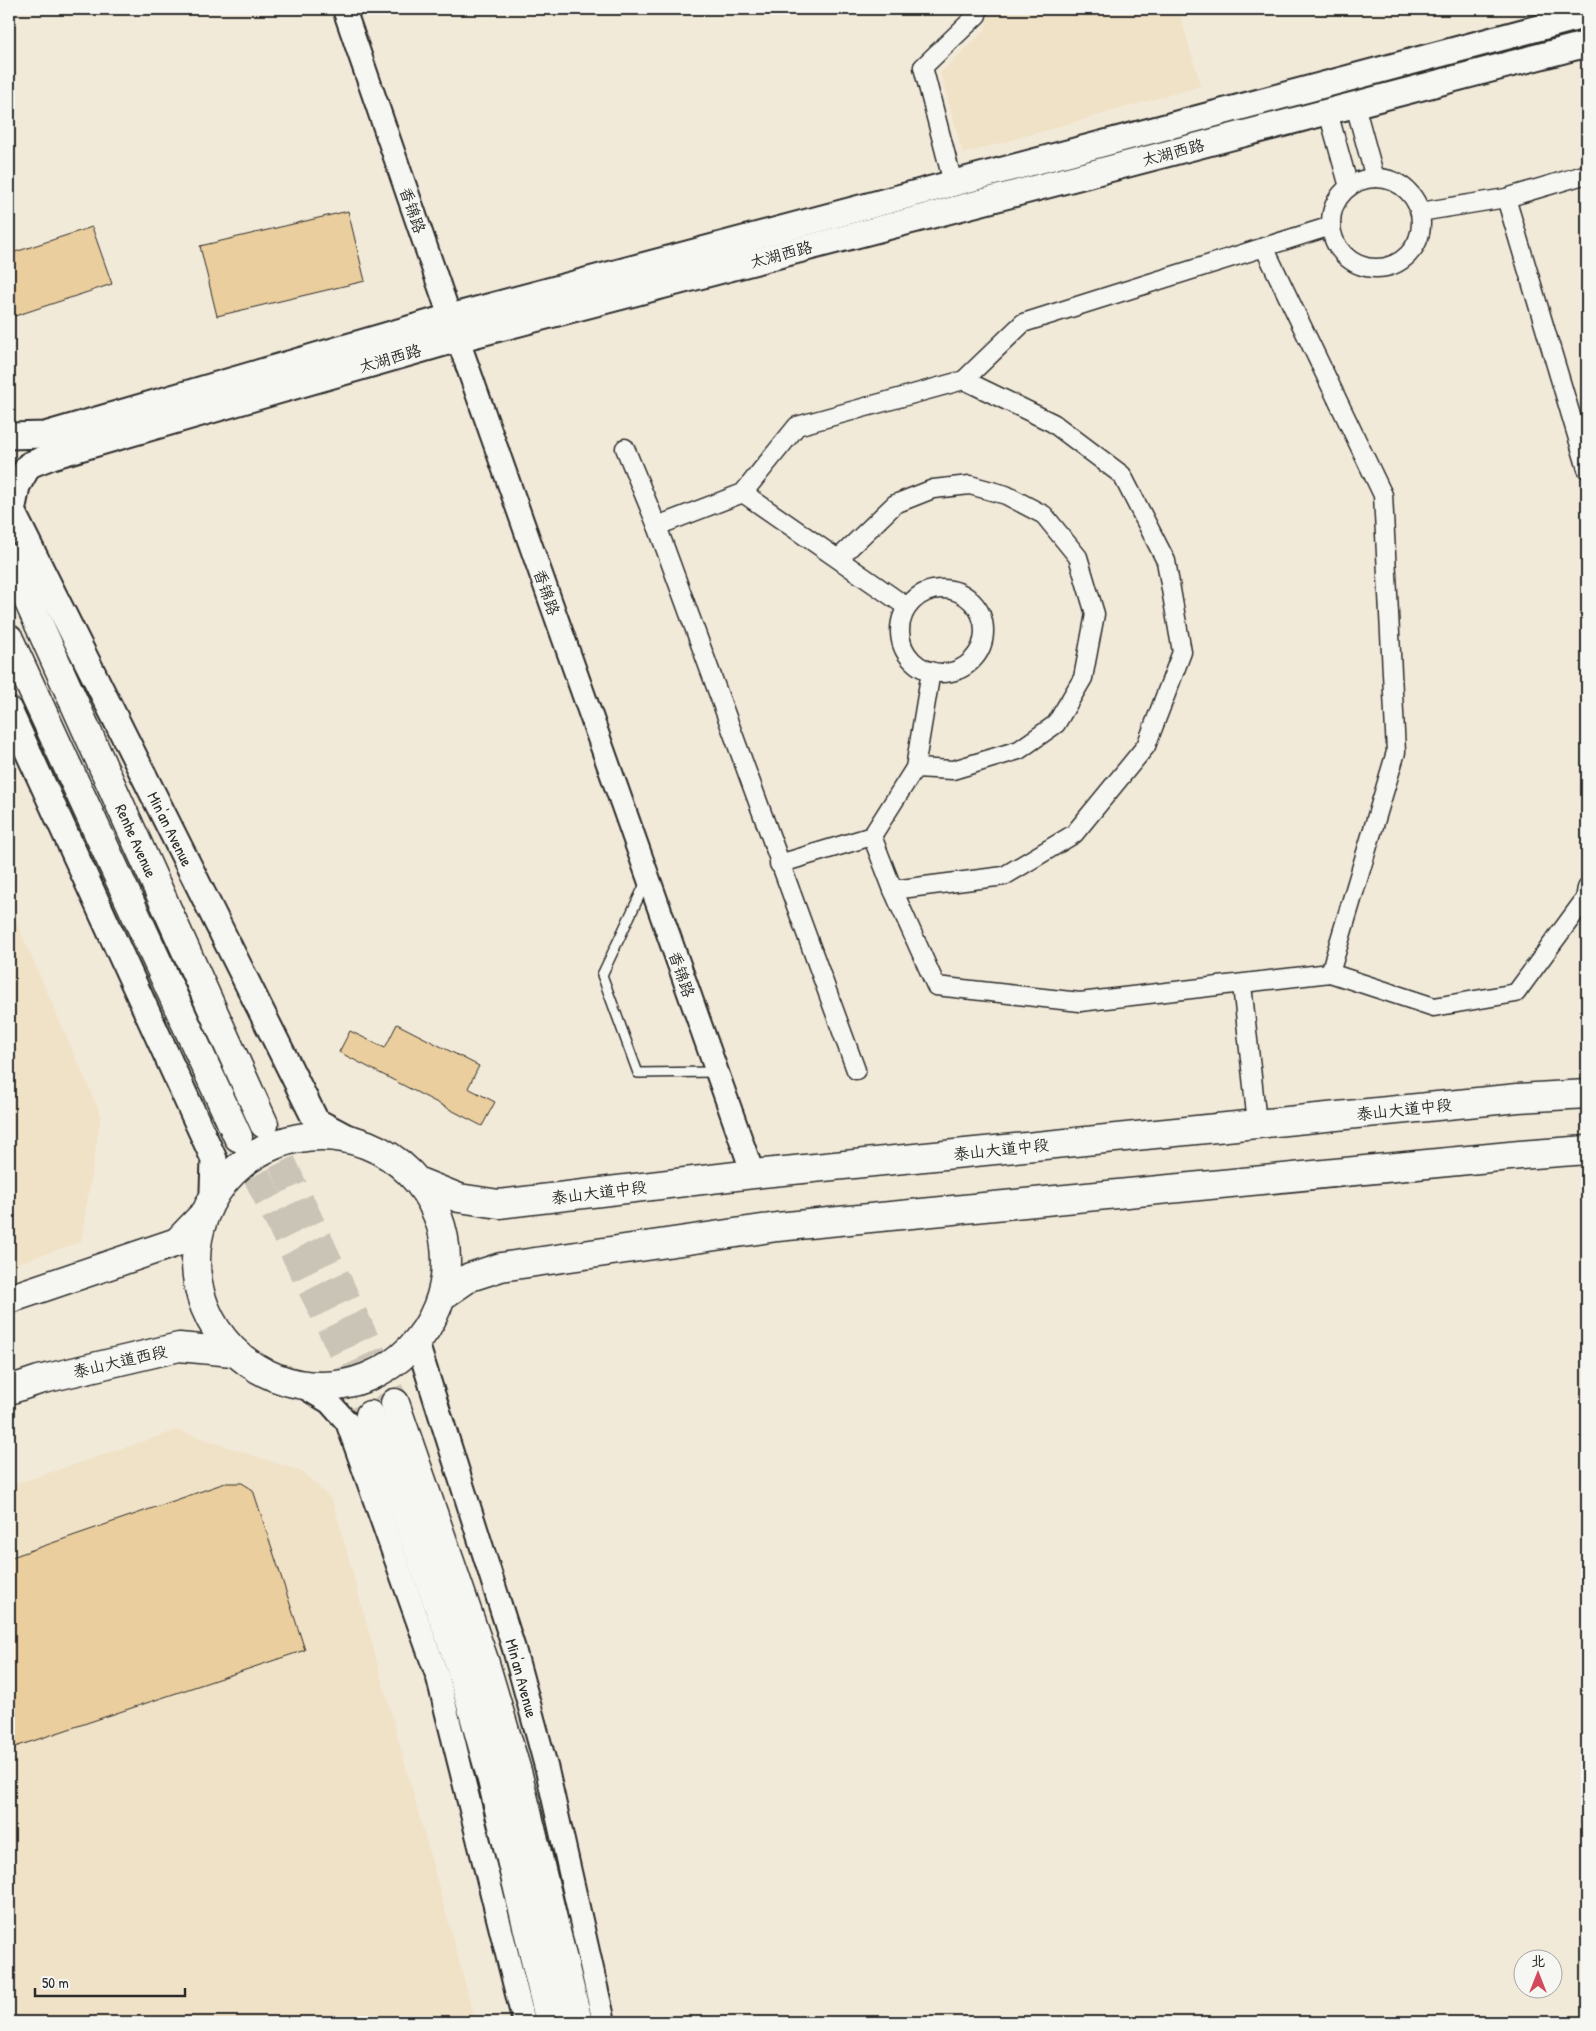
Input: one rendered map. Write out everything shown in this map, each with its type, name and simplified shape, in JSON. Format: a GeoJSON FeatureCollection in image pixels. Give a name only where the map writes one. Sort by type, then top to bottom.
{"type":"FeatureCollection","features":[{"type":"Feature","properties":{"kind":"main road","name":"太湖西路"},"geometry":{"type":"LineString","coordinates":[[10,509],[17,486],[29,465],[52,456],[454,328],[953,183],[1587,15]]}},
{"type":"Feature","properties":{"kind":"main road","name":"太湖西路"},"geometry":{"type":"LineString","coordinates":[[9,436],[45,435],[454,328],[1328,112],[1587,44]]}},
{"type":"Feature","properties":{"kind":"main road","name":"Min'an Avenue"},"geometry":{"type":"LineString","coordinates":[[10,509],[316,1121],[348,1138]]}},
{"type":"Feature","properties":{"kind":"main road","name":"Renhe Avenue"},"geometry":{"type":"LineString","coordinates":[[9,558],[264,1124]]}},
{"type":"Feature","properties":{"kind":"main road","name":"Renhe Avenue"},"geometry":{"type":"LineString","coordinates":[[9,640],[238,1137]]}},
{"type":"Feature","properties":{"kind":"main road"},"geometry":{"type":"LineString","coordinates":[[9,710],[214,1159],[208,1203],[196,1240],[196,1283],[210,1322],[233,1352],[264,1373],[299,1384],[325,1386],[351,1383],[367,1377],[398,1360],[417,1342],[432,1320],[442,1296],[447,1270],[446,1244],[440,1220],[419,1182],[388,1154],[348,1138],[306,1136],[279,1142],[254,1154],[232,1170],[208,1203],[177,1242],[9,1299]]}},
{"type":"Feature","properties":{"kind":"main road","name":"泰山大道中段"},"geometry":{"type":"LineString","coordinates":[[419,1182],[459,1198],[499,1204],[753,1174],[1257,1123],[1518,1098],[1587,1094]]}},
{"type":"Feature","properties":{"kind":"main road"},"geometry":{"type":"LineString","coordinates":[[442,1296],[470,1277],[501,1266],[777,1227],[1520,1154],[1587,1150]]}},
{"type":"Feature","properties":{"kind":"main road","name":"泰山大道西段"},"geometry":{"type":"LineString","coordinates":[[9,1390],[39,1380],[179,1347],[233,1352]]}},
{"type":"Feature","properties":{"kind":"main road","name":"Min'an Avenue"},"geometry":{"type":"LineString","coordinates":[[395,1403],[484,1660],[513,1757],[578,2022]]}},
{"type":"Feature","properties":{"kind":"main road"},"geometry":{"type":"LineString","coordinates":[[370,1415],[460,1665],[492,1780],[550,2022]]}},
{"type":"Feature","properties":{"kind":"street","name":"香锦路"},"geometry":{"type":"LineString","coordinates":[[344,9],[454,328],[753,1174]]}},
{"type":"Feature","properties":{"kind":"street"},"geometry":{"type":"LineString","coordinates":[[953,183],[923,67],[977,15],[978,9]]}},
{"type":"Feature","properties":{"kind":"street"},"geometry":{"type":"LineString","coordinates":[[1355,105],[1375,178]]}},
{"type":"Feature","properties":{"kind":"street"},"geometry":{"type":"LineString","coordinates":[[1328,112],[1349,187]]}},
{"type":"Feature","properties":{"kind":"street"},"geometry":{"type":"LineString","coordinates":[[1420,212],[1506,198],[1587,174]]}},
{"type":"Feature","properties":{"kind":"street"},"geometry":{"type":"LineString","coordinates":[[1375,178],[1390,180],[1404,187],[1414,198],[1420,212],[1422,227],[1418,242],[1410,254],[1398,264],[1384,268],[1368,268],[1354,263],[1342,254],[1334,241],[1331,226],[1332,212],[1338,198],[1349,187],[1361,180],[1375,178]]}},
{"type":"Feature","properties":{"kind":"street"},"geometry":{"type":"LineString","coordinates":[[1506,198],[1587,469]]}},
{"type":"Feature","properties":{"kind":"street"},"geometry":{"type":"LineString","coordinates":[[657,526],[743,492],[797,426],[964,380],[1023,323],[1331,226]]}},
{"type":"Feature","properties":{"kind":"street"},"geometry":{"type":"LineString","coordinates":[[1264,247],[1383,494],[1396,752],[1330,973]]}},
{"type":"Feature","properties":{"kind":"street"},"geometry":{"type":"LineString","coordinates":[[893,890],[1004,876],[1074,834],[1146,746],[1182,652],[1166,562],[1122,475],[1053,423],[964,380]]}},
{"type":"Feature","properties":{"kind":"street"},"geometry":{"type":"LineString","coordinates":[[625,448],[657,526],[779,864],[856,1070]]}},
{"type":"Feature","properties":{"kind":"street"},"geometry":{"type":"LineString","coordinates":[[839,558],[895,504],[934,489],[970,485],[1006,495],[1044,515],[1078,558],[1095,614],[1084,678],[1056,724],[1020,750],[954,770],[915,768]]}},
{"type":"Feature","properties":{"kind":"street"},"geometry":{"type":"LineString","coordinates":[[743,492],[907,606]]}},
{"type":"Feature","properties":{"kind":"street"},"geometry":{"type":"LineString","coordinates":[[940,588],[953,590],[965,595],[975,604],[981,615],[984,628],[983,641],[978,653],[969,663],[957,670],[944,673],[931,672],[918,666],[908,657],[902,645],[899,632],[901,618],[907,606],[916,597],[927,591],[940,588]]}},
{"type":"Feature","properties":{"kind":"street"},"geometry":{"type":"LineString","coordinates":[[779,864],[872,836],[915,768],[931,672]]}},
{"type":"Feature","properties":{"kind":"street"},"geometry":{"type":"LineString","coordinates":[[872,836],[893,890],[936,986],[1080,1002],[1330,973],[1434,1007],[1516,994],[1587,895]]}},
{"type":"Feature","properties":{"kind":"street"},"geometry":{"type":"LineString","coordinates":[[1242,984],[1257,1123]]}},
{"type":"Feature","properties":{"kind":"street","name":"Min'an Avenue"},"geometry":{"type":"LineString","coordinates":[[417,1342],[514,1649],[547,1770],[604,2022]]}},
{"type":"Feature","properties":{"kind":"street"},"geometry":{"type":"LineString","coordinates":[[299,1384],[329,1402],[347,1422],[438,1678],[524,2022]]}},
{"type":"Feature","properties":{"kind":"lane"},"geometry":{"type":"LineString","coordinates":[[648,877],[602,975],[638,1073],[717,1072]]}},
{"type":"Feature","properties":{"kind":"shaded area"},"geometry":{"type":"Polygon","coordinates":[[[989,9],[1167,9],[1179,11],[1201,86],[963,154],[940,73],[985,30],[989,9]]]}},
{"type":"Feature","properties":{"kind":"shaded area"},"geometry":{"type":"Polygon","coordinates":[[[9,905],[101,1115],[81,1242],[9,1266],[9,905]]]}},
{"type":"Feature","properties":{"kind":"shaded area"},"geometry":{"type":"Polygon","coordinates":[[[177,1430],[303,1472],[333,1501],[476,2022],[9,2022],[9,1486],[177,1430]]]}},
{"type":"Feature","properties":{"kind":"building"},"geometry":{"type":"Polygon","coordinates":[[[348,211],[365,281],[217,316],[200,246],[348,211]]]}},
{"type":"Feature","properties":{"kind":"building"},"geometry":{"type":"Polygon","coordinates":[[[92,227],[112,284],[9,318],[9,254],[92,227]]]}},
{"type":"Feature","properties":{"kind":"building"},"geometry":{"type":"Polygon","coordinates":[[[397,1024],[479,1066],[468,1088],[495,1102],[482,1126],[339,1052],[350,1031],[385,1048],[397,1024]]]}},
{"type":"Feature","properties":{"kind":"building"},"geometry":{"type":"Polygon","coordinates":[[[225,1483],[242,1483],[253,1490],[305,1650],[9,1749],[9,1558],[225,1483]]]}},
{"type":"Feature","properties":{"kind":"tunnel"},"geometry":{"type":"LineString","coordinates":[[264,1124],[395,1403]]}},
{"type":"Feature","properties":{"kind":"tunnel"},"geometry":{"type":"LineString","coordinates":[[238,1137],[339,1344],[370,1415]]}}]}
